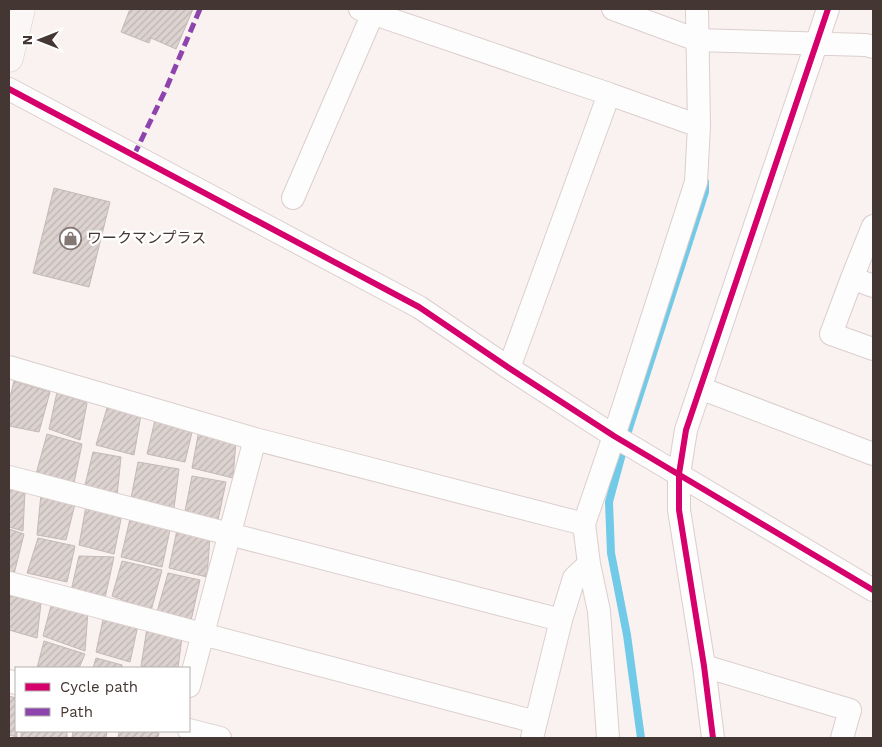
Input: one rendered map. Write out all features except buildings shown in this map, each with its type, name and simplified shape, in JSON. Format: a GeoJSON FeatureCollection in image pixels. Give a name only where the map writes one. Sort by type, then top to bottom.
{"type":"FeatureCollection","features":[{"type":"Feature","properties":{"kind":"street"},"geometry":{"type":"LineString","coordinates":[[9,58],[21,9]]}},
{"type":"Feature","properties":{"kind":"street"},"geometry":{"type":"LineString","coordinates":[[613,9],[697,40],[816,43],[866,45],[873,47]]}},
{"type":"Feature","properties":{"kind":"street"},"geometry":{"type":"LineString","coordinates":[[608,738],[599,611],[589,564],[584,524],[696,182],[699,126],[697,9]]}},
{"type":"Feature","properties":{"kind":"street"},"geometry":{"type":"LineString","coordinates":[[713,738],[704,666],[679,510],[679,474],[686,430],[828,9]]}},
{"type":"Feature","properties":{"kind":"street"},"geometry":{"type":"LineString","coordinates":[[293,198],[366,11],[699,126]]}},
{"type":"Feature","properties":{"kind":"street"},"geometry":{"type":"LineString","coordinates":[[9,89],[418,307],[614,436],[873,590]]}},
{"type":"Feature","properties":{"kind":"street"},"geometry":{"type":"LineString","coordinates":[[509,368],[609,94]]}},
{"type":"Feature","properties":{"kind":"street"},"geometry":{"type":"LineString","coordinates":[[873,226],[831,334],[873,349]]}},
{"type":"Feature","properties":{"kind":"street"},"geometry":{"type":"LineString","coordinates":[[852,278],[873,286]]}},
{"type":"Feature","properties":{"kind":"street"},"geometry":{"type":"LineString","coordinates":[[9,368],[255,439],[584,524]]}},
{"type":"Feature","properties":{"kind":"street"},"geometry":{"type":"LineString","coordinates":[[700,388],[873,454]]}},
{"type":"Feature","properties":{"kind":"street"},"geometry":{"type":"LineString","coordinates":[[190,682],[255,439]]}},
{"type":"Feature","properties":{"kind":"street"},"geometry":{"type":"LineString","coordinates":[[9,477],[561,620]]}},
{"type":"Feature","properties":{"kind":"street"},"geometry":{"type":"LineString","coordinates":[[9,583],[203,634],[534,730],[561,620],[574,578],[589,564]]}},
{"type":"Feature","properties":{"kind":"street"},"geometry":{"type":"LineString","coordinates":[[704,666],[850,710],[842,738]]}},
{"type":"Feature","properties":{"kind":"street"},"geometry":{"type":"LineString","coordinates":[[190,730],[220,738]]}},
{"type":"Feature","properties":{"kind":"waterway"},"geometry":{"type":"LineString","coordinates":[[641,738],[627,635],[611,553],[609,502],[629,428],[705,192],[705,182]]}},
{"type":"Feature","properties":{"kind":"marked path"},"geometry":{"type":"LineString","coordinates":[[134,155],[166,89],[200,9]]}},
{"type":"Feature","properties":{"kind":"cycle path"},"geometry":{"type":"LineString","coordinates":[[713,738],[704,666],[679,510],[679,474],[686,430],[828,9]]}},
{"type":"Feature","properties":{"kind":"cycle path"},"geometry":{"type":"LineString","coordinates":[[9,89],[419,307],[614,436],[873,590]]}},
{"type":"Feature","properties":{"kind":"place","name":"ワークマンプラス"},"geometry":{"type":"Point","coordinates":[71,238]}}]}
